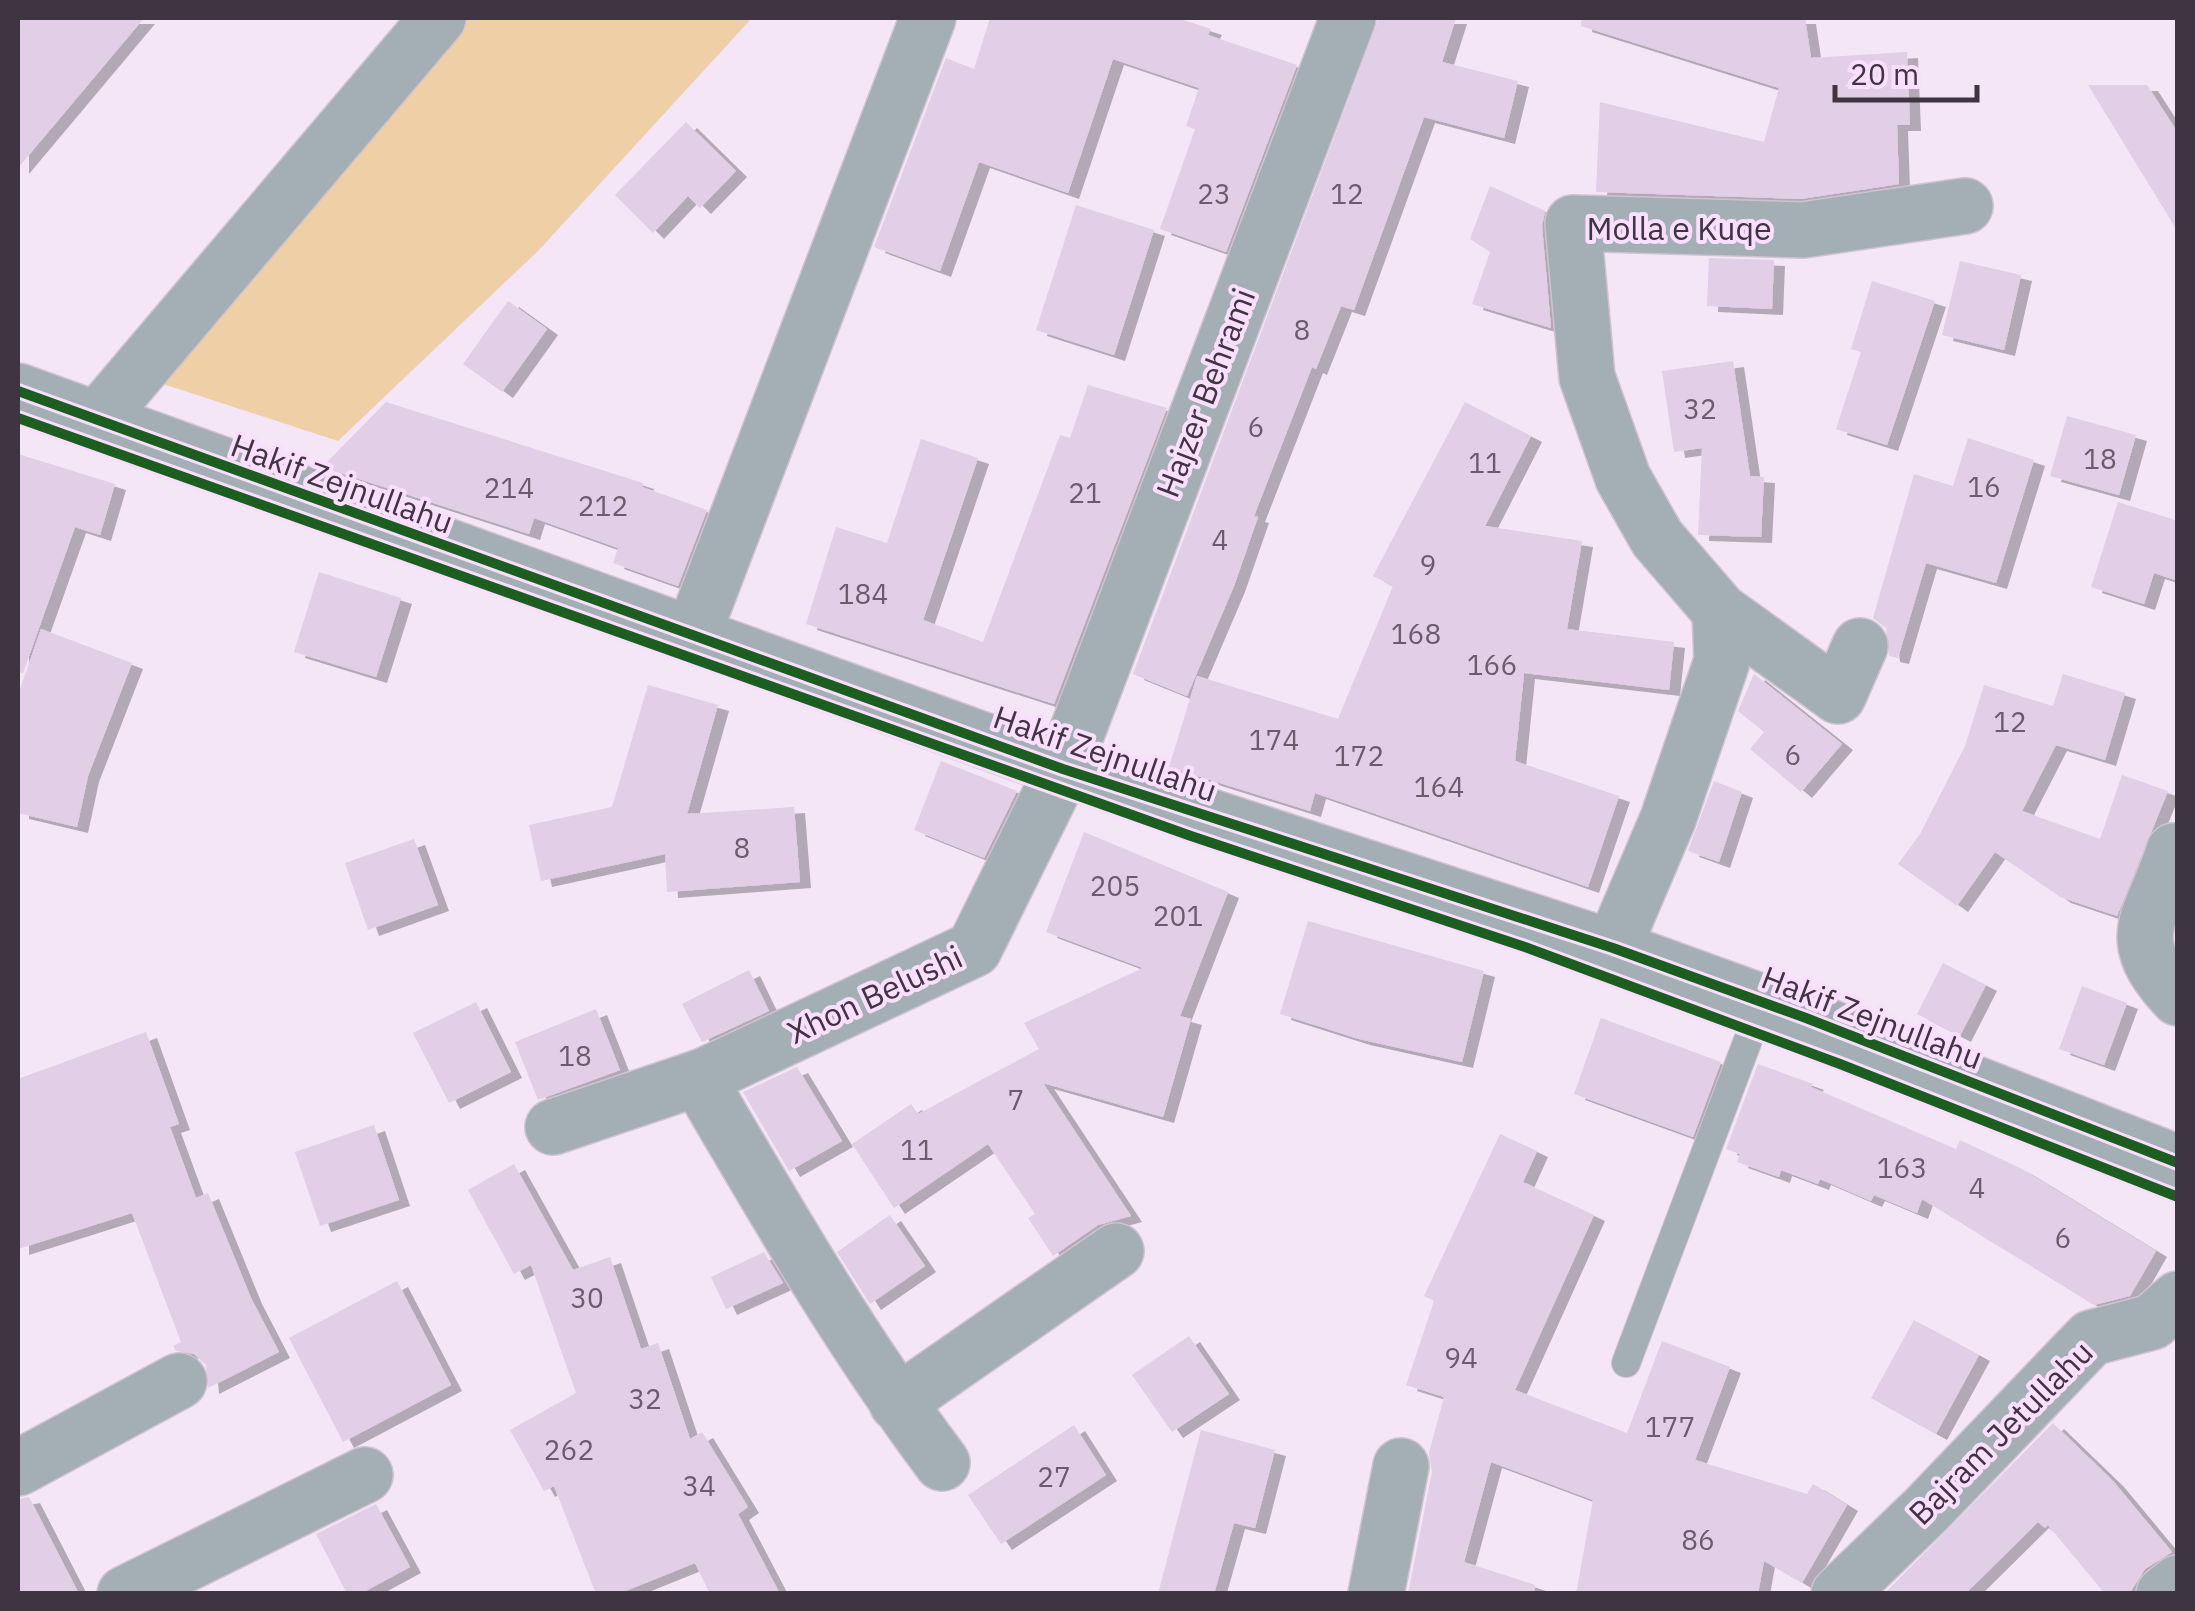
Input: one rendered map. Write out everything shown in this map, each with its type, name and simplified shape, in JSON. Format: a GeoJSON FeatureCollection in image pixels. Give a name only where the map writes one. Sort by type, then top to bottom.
{"type":"FeatureCollection","features":[{"type":"Feature","properties":{"kind":"street"},"geometry":{"type":"LineString","coordinates":[[96,421],[438,18]]}},
{"type":"Feature","properties":{"kind":"street"},"geometry":{"type":"LineString","coordinates":[[693,634],[928,18]]}},
{"type":"Feature","properties":{"kind":"street","name":"Hajzer Behrami"},"geometry":{"type":"LineString","coordinates":[[1063,768],[1348,18]]}},
{"type":"Feature","properties":{"kind":"street","name":"Molla e Kuqe"},"geometry":{"type":"LineString","coordinates":[[1860,646],[1838,696],[1720,611],[1657,538],[1623,478],[1588,376],[1573,222],[1802,230],[1965,206]]}},
{"type":"Feature","properties":{"kind":"street","name":"Hakif Zejnullahu"},"geometry":{"type":"LineString","coordinates":[[18,391],[1063,768],[1613,948],[2178,1162]]}},
{"type":"Feature","properties":{"kind":"street"},"geometry":{"type":"LineString","coordinates":[[1613,948],[1668,819],[1722,661],[1720,611]]}},
{"type":"Feature","properties":{"kind":"street","name":"Xhon Belushi"},"geometry":{"type":"LineString","coordinates":[[554,1128],[704,1076],[974,948],[1063,768]]}},
{"type":"Feature","properties":{"kind":"street"},"geometry":{"type":"LineString","coordinates":[[2174,850],[2141,937],[2152,969],[2178,998]]}},
{"type":"Feature","properties":{"kind":"street"},"geometry":{"type":"LineString","coordinates":[[704,1076],[710,1096],[798,1249],[898,1403],[942,1463]]}},
{"type":"Feature","properties":{"kind":"street"},"geometry":{"type":"LineString","coordinates":[[898,1403],[1116,1250]]}},
{"type":"Feature","properties":{"kind":"street","name":"Bajram Jetullahu"},"geometry":{"type":"LineString","coordinates":[[1839,1594],[1928,1509],[2091,1338],[2152,1322],[2178,1298]]}},
{"type":"Feature","properties":{"kind":"street"},"geometry":{"type":"LineString","coordinates":[[18,1468],[180,1381]]}},
{"type":"Feature","properties":{"kind":"street"},"geometry":{"type":"LineString","coordinates":[[1376,1594],[1401,1466]]}},
{"type":"Feature","properties":{"kind":"street"},"geometry":{"type":"LineString","coordinates":[[126,1594],[365,1474]]}},
{"type":"Feature","properties":{"kind":"street"},"geometry":{"type":"LineString","coordinates":[[2164,1594],[2178,1583]]}},
{"type":"Feature","properties":{"kind":"lane"},"geometry":{"type":"LineString","coordinates":[[1626,1363],[1762,1003]]}},
{"type":"Feature","properties":{"kind":"shaded area"},"geometry":{"type":"Polygon","coordinates":[[[459,18],[752,18],[539,250],[338,441],[148,379],[459,18]]]}},
{"type":"Feature","properties":{"kind":"building"},"geometry":{"type":"Polygon","coordinates":[[[18,18],[144,18],[18,168],[18,18]]]}},
{"type":"Feature","properties":{"kind":"building"},"geometry":{"type":"Polygon","coordinates":[[[990,18],[1177,18],[1211,29],[1208,35],[1297,65],[1226,252],[1160,229],[1195,129],[1186,126],[1199,88],[1113,59],[1068,193],[979,162],[940,271],[874,247],[946,58],[974,69],[990,18]]]}},
{"type":"Feature","properties":{"kind":"building"},"geometry":{"type":"Polygon","coordinates":[[[1379,18],[1456,18],[1442,62],[1518,81],[1504,138],[1424,117],[1354,310],[1341,306],[1316,369],[1312,367],[1254,516],[1258,517],[1234,586],[1187,696],[1133,674],[1379,18]]]}},
{"type":"Feature","properties":{"kind":"building"},"geometry":{"type":"Polygon","coordinates":[[[1582,18],[1805,18],[1811,58],[1907,52],[1910,125],[1897,125],[1899,184],[1801,199],[1596,192],[1600,102],[1764,142],[1779,88],[1581,26],[1582,18]]]}},
{"type":"Feature","properties":{"kind":"building"},"geometry":{"type":"Polygon","coordinates":[[[2088,85],[2147,85],[2178,133],[2178,232],[2088,85]]]}},
{"type":"Feature","properties":{"kind":"building"},"geometry":{"type":"Polygon","coordinates":[[[686,122],[736,171],[700,208],[688,196],[653,233],[615,195],[686,122]]]}},
{"type":"Feature","properties":{"kind":"building"},"geometry":{"type":"Polygon","coordinates":[[[1490,186],[1545,211],[1542,226],[1551,328],[1472,304],[1490,252],[1470,239],[1490,186]]]}},
{"type":"Feature","properties":{"kind":"building"},"geometry":{"type":"Polygon","coordinates":[[[1076,205],[1154,230],[1114,355],[1036,330],[1076,205]]]}},
{"type":"Feature","properties":{"kind":"building"},"geometry":{"type":"Polygon","coordinates":[[[1709,258],[1774,260],[1772,309],[1707,306],[1709,258]]]}},
{"type":"Feature","properties":{"kind":"building"},"geometry":{"type":"Polygon","coordinates":[[[1960,261],[2021,275],[2004,350],[1942,335],[1960,261]]]}},
{"type":"Feature","properties":{"kind":"building"},"geometry":{"type":"Polygon","coordinates":[[[1872,281],[1935,301],[1887,445],[1836,429],[1861,352],[1851,349],[1872,281]]]}},
{"type":"Feature","properties":{"kind":"building"},"geometry":{"type":"Polygon","coordinates":[[[508,301],[547,329],[502,392],[463,364],[508,301]]]}},
{"type":"Feature","properties":{"kind":"building"},"geometry":{"type":"Polygon","coordinates":[[[1733,361],[1750,476],[1764,477],[1761,537],[1698,535],[1702,448],[1674,452],[1662,371],[1733,361]]]}},
{"type":"Feature","properties":{"kind":"building"},"geometry":{"type":"Polygon","coordinates":[[[1088,385],[1167,408],[1054,704],[806,624],[836,527],[887,543],[921,439],[978,458],[923,620],[983,642],[1060,435],[1070,438],[1088,385]]]}},
{"type":"Feature","properties":{"kind":"building"},"geometry":{"type":"Polygon","coordinates":[[[386,402],[643,483],[642,487],[707,510],[678,586],[613,563],[618,548],[534,518],[529,534],[322,467],[386,402]]]}},
{"type":"Feature","properties":{"kind":"building"},"geometry":{"type":"Polygon","coordinates":[[[1465,402],[1531,436],[1485,526],[1582,541],[1567,629],[1674,642],[1669,690],[1524,673],[1515,761],[1619,796],[1588,887],[1315,793],[1310,811],[1169,767],[1197,676],[1338,719],[1393,586],[1373,576],[1465,402]]]}},
{"type":"Feature","properties":{"kind":"building"},"geometry":{"type":"Polygon","coordinates":[[[2067,416],[2136,435],[2119,495],[2050,476],[2067,416]]]}},
{"type":"Feature","properties":{"kind":"building"},"geometry":{"type":"Polygon","coordinates":[[[1968,438],[2034,460],[1996,583],[1926,563],[1898,658],[1889,656],[1886,628],[1873,618],[1914,474],[1953,486],[1968,438]]]}},
{"type":"Feature","properties":{"kind":"building"},"geometry":{"type":"Polygon","coordinates":[[[18,454],[115,484],[100,535],[75,527],[23,673],[18,672],[18,454]]]}},
{"type":"Feature","properties":{"kind":"building"},"geometry":{"type":"Polygon","coordinates":[[[2118,502],[2178,521],[2178,581],[2154,573],[2144,604],[2091,587],[2118,502]]]}},
{"type":"Feature","properties":{"kind":"building"},"geometry":{"type":"Polygon","coordinates":[[[319,572],[401,598],[376,677],[294,652],[319,572]]]}},
{"type":"Feature","properties":{"kind":"building"},"geometry":{"type":"Polygon","coordinates":[[[41,629],[132,663],[88,776],[77,827],[18,813],[18,695],[41,629]]]}},
{"type":"Feature","properties":{"kind":"building"},"geometry":{"type":"Polygon","coordinates":[[[1754,674],[1842,744],[1801,792],[1750,749],[1764,732],[1738,711],[1754,674]]]}},
{"type":"Feature","properties":{"kind":"building"},"geometry":{"type":"Polygon","coordinates":[[[2063,674],[2125,693],[2105,760],[2056,745],[2022,811],[2100,839],[2122,775],[2168,791],[2117,916],[2060,897],[1995,852],[1957,906],[1898,864],[1920,834],[1965,746],[1984,685],[2053,706],[2063,674]]]}},
{"type":"Feature","properties":{"kind":"building"},"geometry":{"type":"Polygon","coordinates":[[[648,685],[718,705],[687,814],[794,807],[800,882],[667,892],[665,854],[541,881],[529,825],[612,807],[648,685]]]}},
{"type":"Feature","properties":{"kind":"building"},"geometry":{"type":"Polygon","coordinates":[[[941,761],[1017,791],[984,858],[914,830],[941,761]]]}},
{"type":"Feature","properties":{"kind":"building"},"geometry":{"type":"Polygon","coordinates":[[[1714,781],[1742,792],[1719,862],[1688,851],[1714,781]]]}},
{"type":"Feature","properties":{"kind":"building"},"geometry":{"type":"Polygon","coordinates":[[[1084,832],[1228,892],[1180,1016],[1191,1019],[1163,1117],[1043,1083],[1131,1216],[1098,1225],[1053,1256],[1028,1218],[1035,1214],[988,1144],[894,1208],[852,1144],[911,1104],[918,1114],[1039,1049],[1024,1023],[1143,968],[1046,932],[1084,832]]]}},
{"type":"Feature","properties":{"kind":"building"},"geometry":{"type":"Polygon","coordinates":[[[414,839],[438,905],[368,930],[345,863],[414,839]]]}},
{"type":"Feature","properties":{"kind":"building"},"geometry":{"type":"Polygon","coordinates":[[[1308,921],[1484,971],[1462,1062],[1359,1039],[1280,1014],[1308,921]]]}},
{"type":"Feature","properties":{"kind":"building"},"geometry":{"type":"Polygon","coordinates":[[[1943,963],[1986,985],[1960,1036],[1917,1014],[1943,963]]]}},
{"type":"Feature","properties":{"kind":"building"},"geometry":{"type":"Polygon","coordinates":[[[749,970],[769,1011],[702,1042],[682,1004],[749,970]]]}},
{"type":"Feature","properties":{"kind":"building"},"geometry":{"type":"Polygon","coordinates":[[[2082,986],[2127,1003],[2104,1065],[2059,1049],[2082,986]]]}},
{"type":"Feature","properties":{"kind":"building"},"geometry":{"type":"Polygon","coordinates":[[[476,1002],[511,1072],[449,1103],[413,1033],[476,1002]]]}},
{"type":"Feature","properties":{"kind":"building"},"geometry":{"type":"Polygon","coordinates":[[[596,1009],[620,1070],[538,1100],[515,1042],[596,1009]]]}},
{"type":"Feature","properties":{"kind":"building"},"geometry":{"type":"Polygon","coordinates":[[[1601,1018],[1721,1062],[1693,1137],[1574,1094],[1601,1018]]]}},
{"type":"Feature","properties":{"kind":"building"},"geometry":{"type":"Polygon","coordinates":[[[146,1032],[179,1124],[170,1127],[196,1198],[208,1193],[251,1298],[279,1352],[208,1388],[206,1365],[194,1354],[176,1351],[173,1346],[181,1342],[132,1213],[18,1249],[18,1079],[146,1032]]]}},
{"type":"Feature","properties":{"kind":"building"},"geometry":{"type":"Polygon","coordinates":[[[1758,1064],[1813,1084],[1811,1087],[1956,1149],[1960,1140],[2022,1169],[2156,1251],[2130,1296],[2094,1305],[1922,1199],[1917,1213],[1874,1195],[1871,1201],[1820,1179],[1818,1184],[1781,1170],[1779,1177],[1737,1162],[1740,1154],[1726,1149],[1758,1064]]]}},
{"type":"Feature","properties":{"kind":"building"},"geometry":{"type":"Polygon","coordinates":[[[797,1067],[842,1141],[789,1171],[743,1092],[797,1067]]]}},
{"type":"Feature","properties":{"kind":"building"},"geometry":{"type":"Polygon","coordinates":[[[374,1125],[399,1200],[320,1226],[295,1152],[374,1125]]]}},
{"type":"Feature","properties":{"kind":"building"},"geometry":{"type":"Polygon","coordinates":[[[1500,1134],[1537,1151],[1523,1182],[1594,1215],[1515,1390],[1627,1433],[1662,1341],[1730,1367],[1695,1460],[1807,1494],[1813,1484],[1847,1505],[1802,1583],[1764,1561],[1758,1594],[1576,1594],[1593,1500],[1491,1462],[1464,1562],[1535,1585],[1534,1594],[1408,1594],[1432,1472],[1429,1453],[1444,1397],[1406,1385],[1434,1301],[1424,1296],[1500,1134]]]}},
{"type":"Feature","properties":{"kind":"building"},"geometry":{"type":"Polygon","coordinates":[[[514,1164],[573,1270],[610,1257],[641,1349],[658,1343],[690,1439],[702,1432],[748,1507],[738,1514],[780,1594],[710,1594],[695,1563],[618,1594],[596,1594],[554,1486],[544,1491],[510,1430],[576,1393],[531,1265],[514,1274],[468,1190],[514,1164]]]}},
{"type":"Feature","properties":{"kind":"building"},"geometry":{"type":"Polygon","coordinates":[[[890,1215],[925,1266],[870,1304],[837,1252],[890,1215]]]}},
{"type":"Feature","properties":{"kind":"building"},"geometry":{"type":"Polygon","coordinates":[[[764,1252],[783,1283],[726,1309],[711,1277],[764,1252]]]}},
{"type":"Feature","properties":{"kind":"building"},"geometry":{"type":"Polygon","coordinates":[[[397,1281],[451,1385],[343,1442],[289,1338],[397,1281]]]}},
{"type":"Feature","properties":{"kind":"building"},"geometry":{"type":"Polygon","coordinates":[[[1914,1320],[1979,1355],[1936,1434],[1871,1398],[1914,1320]]]}},
{"type":"Feature","properties":{"kind":"building"},"geometry":{"type":"Polygon","coordinates":[[[1189,1336],[1229,1394],[1172,1432],[1132,1375],[1189,1336]]]}},
{"type":"Feature","properties":{"kind":"building"},"geometry":{"type":"Polygon","coordinates":[[[2053,1423],[2113,1481],[2172,1552],[2145,1569],[2129,1594],[2105,1594],[2048,1525],[2045,1528],[2038,1522],[1965,1594],[1884,1594],[2053,1423]]]}},
{"type":"Feature","properties":{"kind":"building"},"geometry":{"type":"Polygon","coordinates":[[[1074,1425],[1106,1475],[1001,1544],[968,1495],[1074,1425]]]}},
{"type":"Feature","properties":{"kind":"building"},"geometry":{"type":"Polygon","coordinates":[[[1201,1430],[1275,1450],[1255,1528],[1234,1523],[1214,1594],[1158,1594],[1201,1430]]]}},
{"type":"Feature","properties":{"kind":"building"},"geometry":{"type":"Polygon","coordinates":[[[29,1497],[79,1594],[18,1594],[18,1499],[29,1497]]]}},
{"type":"Feature","properties":{"kind":"building"},"geometry":{"type":"Polygon","coordinates":[[[376,1504],[410,1567],[360,1594],[347,1594],[316,1534],[376,1504]]]}},
{"type":"Feature","properties":{"kind":"cycle path"},"geometry":{"type":"LineString","coordinates":[[18,391],[1063,769],[1613,948],[1806,1018],[2178,1163]]}},
{"type":"Feature","properties":{"kind":"cycle path"},"geometry":{"type":"LineString","coordinates":[[18,418],[1191,836],[1525,947],[1840,1064],[2178,1197]]}}]}
